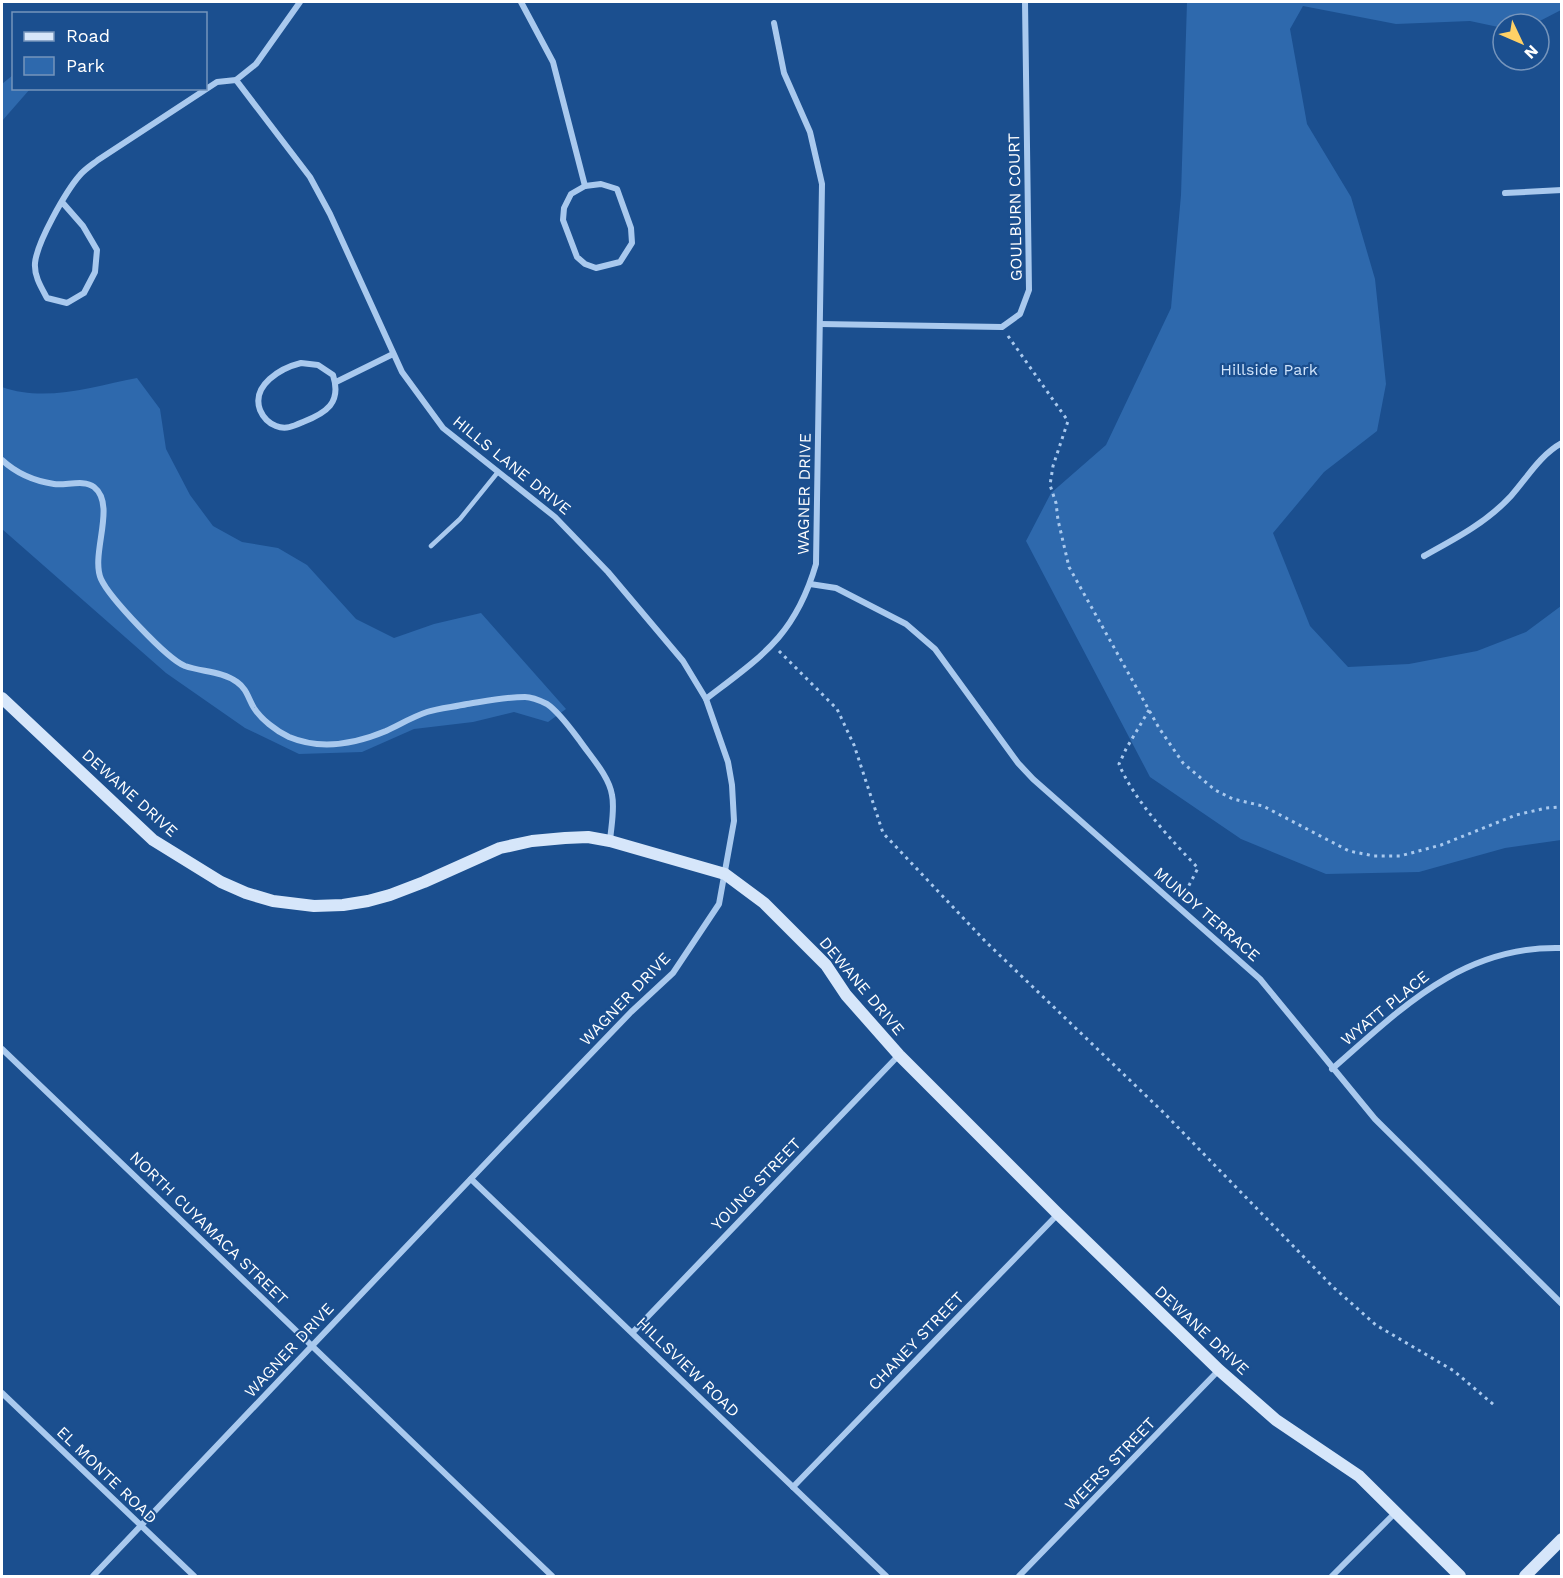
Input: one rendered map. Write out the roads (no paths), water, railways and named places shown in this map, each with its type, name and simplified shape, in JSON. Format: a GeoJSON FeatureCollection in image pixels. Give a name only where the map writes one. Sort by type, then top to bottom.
{"type":"FeatureCollection","features":[{"type":"Feature","properties":{"kind":"street"},"geometry":{"type":"LineString","coordinates":[[207,89],[217,82],[236,80],[256,64],[300,2]]}},
{"type":"Feature","properties":{"kind":"street"},"geometry":{"type":"LineString","coordinates":[[520,2],[553,62],[585,186]]}},
{"type":"Feature","properties":{"kind":"street","name":"GOULBURN COURT"},"geometry":{"type":"LineString","coordinates":[[820,324],[1002,327],[1020,314],[1029,290],[1025,2]]}},
{"type":"Feature","properties":{"kind":"street","name":"WAGNER DRIVE"},"geometry":{"type":"LineString","coordinates":[[93,1576],[471,1179],[624,1020],[673,973],[718,904],[734,821],[732,785],[728,762],[706,699],[774,645],[794,618],[810,584],[816,564],[822,184],[810,132],[784,73],[774,23]]}},
{"type":"Feature","properties":{"kind":"street","name":"HILLS LANE DRIVE"},"geometry":{"type":"LineString","coordinates":[[236,80],[310,177],[330,214],[402,372],[443,428],[555,517],[595,558],[684,661],[706,699]]}},
{"type":"Feature","properties":{"kind":"street"},"geometry":{"type":"LineString","coordinates":[[62,202],[83,226],[98,250],[95,272],[84,293],[67,303],[47,298],[36,277],[35,263],[40,243],[62,202],[80,174],[205,90]]}},
{"type":"Feature","properties":{"kind":"street"},"geometry":{"type":"LineString","coordinates":[[601,184],[617,189],[631,228],[632,243],[620,262],[597,268],[585,264],[577,257],[563,220],[564,208],[571,194],[585,186],[601,184]]}},
{"type":"Feature","properties":{"kind":"street"},"geometry":{"type":"LineString","coordinates":[[1505,193],[1562,190]]}},
{"type":"Feature","properties":{"kind":"street"},"geometry":{"type":"LineString","coordinates":[[336,382],[393,354]]}},
{"type":"Feature","properties":{"kind":"street"},"geometry":{"type":"LineString","coordinates":[[301,363],[318,365],[333,375],[336,382],[335,397],[326,411],[290,428],[276,426],[261,412],[259,397],[265,383],[293,365],[301,363]]}},
{"type":"Feature","properties":{"kind":"street"},"geometry":{"type":"LineString","coordinates":[[1424,556],[1482,523],[1510,496],[1531,470],[1562,443]]}},
{"type":"Feature","properties":{"kind":"street"},"geometry":{"type":"LineString","coordinates":[[2,460],[14,472],[45,482],[63,485],[85,483],[94,486],[101,496],[103,508],[98,569],[102,581],[160,647],[175,660],[185,666],[236,680],[244,688],[262,718],[288,736],[319,744],[336,745],[369,738],[428,712],[449,707],[528,697],[546,704],[577,737],[606,779],[612,796],[610,841]]}},
{"type":"Feature","properties":{"kind":"street","name":"MUNDY TERRACE"},"geometry":{"type":"LineString","coordinates":[[810,584],[836,588],[906,624],[935,649],[1018,763],[1033,779],[1260,979],[1375,1119],[1562,1304]]}},
{"type":"Feature","properties":{"kind":"street","name":"DEWANE DRIVE"},"geometry":{"type":"LineString","coordinates":[[2,698],[153,840],[221,882],[246,893],[273,900],[314,906],[359,903],[405,890],[484,854],[510,845],[565,838],[588,837],[610,841],[725,874],[764,903],[826,965],[846,995],[899,1055],[1058,1214],[1220,1370],[1276,1420],[1359,1476],[1460,1576]]}},
{"type":"Feature","properties":{"kind":"street","name":"WYATT PLACE"},"geometry":{"type":"LineString","coordinates":[[1332,1069],[1408,1003],[1447,977],[1489,959],[1511,953],[1562,948]]}},
{"type":"Feature","properties":{"kind":"street","name":"NORTH CUYAMACA STREET"},"geometry":{"type":"LineString","coordinates":[[2,1049],[552,1576]]}},
{"type":"Feature","properties":{"kind":"street","name":"YOUNG STREET"},"geometry":{"type":"LineString","coordinates":[[633,1332],[899,1055]]}},
{"type":"Feature","properties":{"kind":"street","name":"HILLSVIEW ROAD"},"geometry":{"type":"LineString","coordinates":[[471,1179],[886,1576]]}},
{"type":"Feature","properties":{"kind":"street","name":"CHANEY STREET"},"geometry":{"type":"LineString","coordinates":[[793,1487],[1058,1214]]}},
{"type":"Feature","properties":{"kind":"street","name":"WEERS STREET"},"geometry":{"type":"LineString","coordinates":[[1019,1576],[1220,1370]]}},
{"type":"Feature","properties":{"kind":"street","name":"EL MONTE ROAD"},"geometry":{"type":"LineString","coordinates":[[2,1393],[194,1576]]}},
{"type":"Feature","properties":{"kind":"street"},"geometry":{"type":"LineString","coordinates":[[1332,1576],[1396,1512]]}},
{"type":"Feature","properties":{"kind":"street"},"geometry":{"type":"LineString","coordinates":[[1525,1576],[1562,1539]]}},
{"type":"Feature","properties":{"kind":"lane"},"geometry":{"type":"LineString","coordinates":[[431,546],[460,519],[498,472]]}},
{"type":"Feature","properties":{"kind":"park label","name":"Hillside Park"},"geometry":{"type":"Point","coordinates":[1269,369]}}]}
